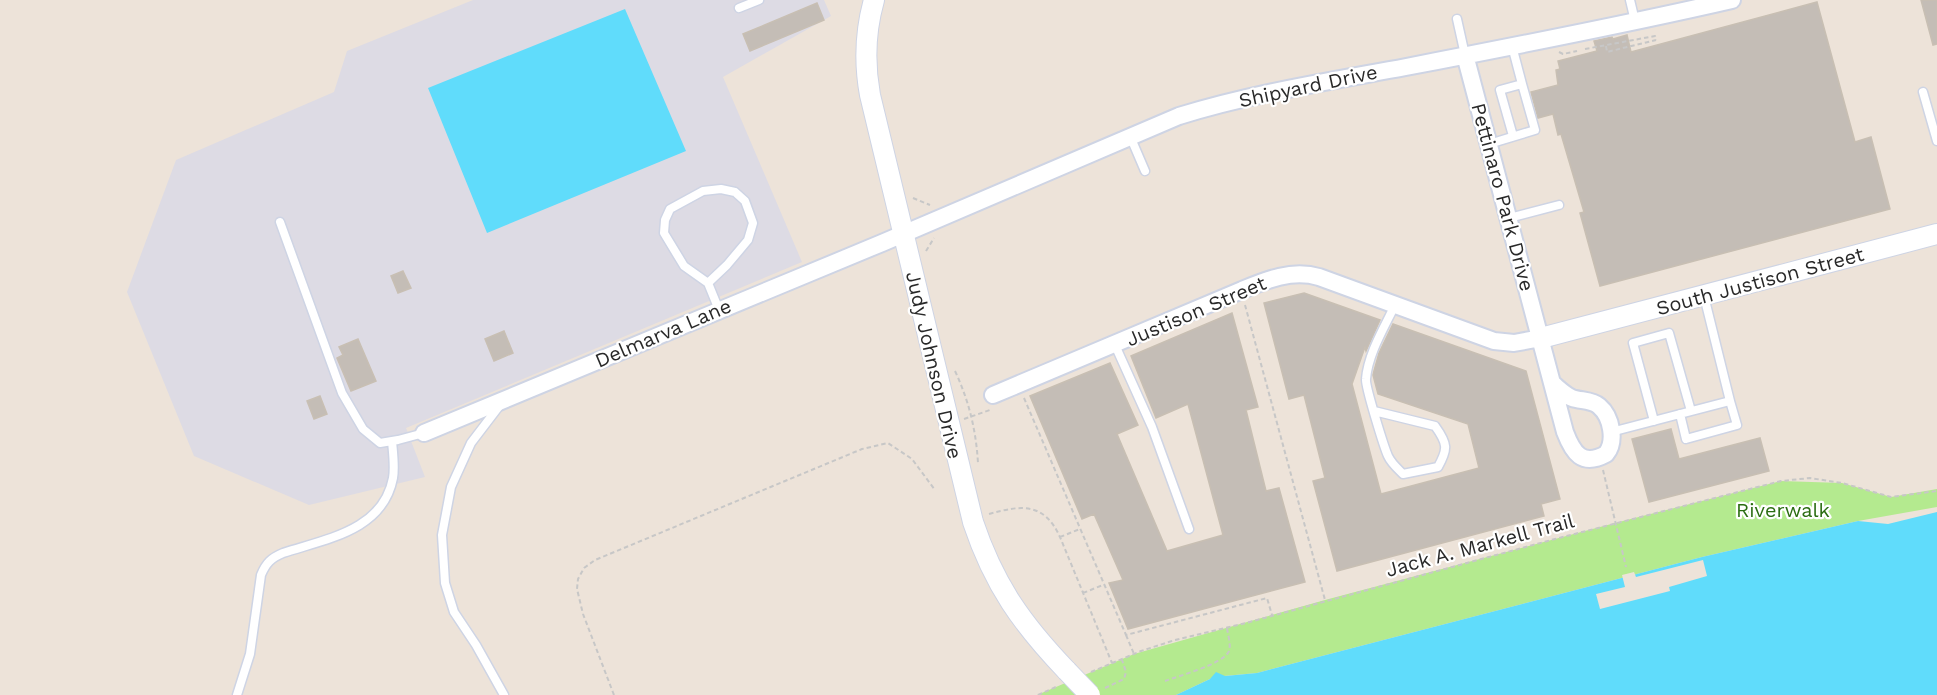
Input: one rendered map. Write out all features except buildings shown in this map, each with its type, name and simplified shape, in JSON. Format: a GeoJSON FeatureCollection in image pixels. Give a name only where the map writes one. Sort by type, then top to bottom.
{"type":"FeatureCollection","features":[{"type":"Feature","properties":{"kind":"street","name":"Judy Johnson Drive"},"geometry":{"type":"LineString","coordinates":[[874,0],[867,36],[867,75],[911,230],[948,424],[973,522],[994,575],[1063,679],[1098,692]]}},
{"type":"Feature","properties":{"kind":"street","name":"Shipyard Drive"},"geometry":{"type":"LineString","coordinates":[[911,230],[1179,116],[1215,106],[1726,1]]}},
{"type":"Feature","properties":{"kind":"street","name":"Pettinaro Park Drive"},"geometry":{"type":"LineString","coordinates":[[1465,55],[1565,432],[1573,449],[1582,457],[1590,460],[1600,457]]}},
{"type":"Feature","properties":{"kind":"street","name":"Delmarva Lane"},"geometry":{"type":"LineString","coordinates":[[423,433],[911,230]]}},
{"type":"Feature","properties":{"kind":"street","name":"South Justison Street"},"geometry":{"type":"LineString","coordinates":[[1541,338],[1937,234]]}},
{"type":"Feature","properties":{"kind":"street","name":"Justison Street"},"geometry":{"type":"LineString","coordinates":[[993,402],[1017,385],[1242,290],[1283,276],[1311,275],[1494,341],[1514,343],[1541,338]]}},
{"type":"Feature","properties":{"kind":"street"},"geometry":{"type":"LineString","coordinates":[[1553,384],[1571,398],[1598,405],[1605,413],[1612,443],[1610,449],[1600,457]]}},
{"type":"Feature","properties":{"kind":"lane"},"geometry":{"type":"LineString","coordinates":[[739,8],[759,0]]}},
{"type":"Feature","properties":{"kind":"lane"},"geometry":{"type":"LineString","coordinates":[[1630,0],[1635,21]]}},
{"type":"Feature","properties":{"kind":"lane"},"geometry":{"type":"LineString","coordinates":[[1457,19],[1465,55]]}},
{"type":"Feature","properties":{"kind":"lane"},"geometry":{"type":"LineString","coordinates":[[1489,144],[1535,130],[1512,46]]}},
{"type":"Feature","properties":{"kind":"lane"},"geometry":{"type":"LineString","coordinates":[[1513,136],[1500,90],[1522,84]]}},
{"type":"Feature","properties":{"kind":"lane"},"geometry":{"type":"LineString","coordinates":[[1923,92],[1937,141]]}},
{"type":"Feature","properties":{"kind":"lane"},"geometry":{"type":"LineString","coordinates":[[1130,136],[1145,171]]}},
{"type":"Feature","properties":{"kind":"lane"},"geometry":{"type":"LineString","coordinates":[[708,283],[748,240],[753,223],[745,201],[735,192],[722,189],[703,191],[670,209],[665,220],[664,233],[684,267],[708,283],[719,310]]}},
{"type":"Feature","properties":{"kind":"lane"},"geometry":{"type":"LineString","coordinates":[[1509,218],[1559,205]]}},
{"type":"Feature","properties":{"kind":"lane"},"geometry":{"type":"LineString","coordinates":[[280,222],[342,393],[363,429],[380,443],[423,433]]}},
{"type":"Feature","properties":{"kind":"lane"},"geometry":{"type":"LineString","coordinates":[[1680,414],[1686,439],[1737,425],[1704,296]]}},
{"type":"Feature","properties":{"kind":"lane"},"geometry":{"type":"LineString","coordinates":[[1374,411],[1435,426],[1443,437],[1446,453],[1438,467],[1403,474],[1389,457],[1374,411],[1365,381],[1371,357],[1395,305]]}},
{"type":"Feature","properties":{"kind":"lane"},"geometry":{"type":"LineString","coordinates":[[1654,421],[1633,343],[1669,333],[1691,411]]}},
{"type":"Feature","properties":{"kind":"lane"},"geometry":{"type":"LineString","coordinates":[[1115,345],[1152,427],[1189,529]]}},
{"type":"Feature","properties":{"kind":"lane"},"geometry":{"type":"LineString","coordinates":[[504,400],[471,443],[451,487],[442,536],[445,583],[454,612],[476,645],[504,695]]}},
{"type":"Feature","properties":{"kind":"lane"},"geometry":{"type":"LineString","coordinates":[[1611,432],[1730,401]]}},
{"type":"Feature","properties":{"kind":"lane"},"geometry":{"type":"LineString","coordinates":[[237,695],[249,654],[261,575],[265,565],[272,558],[364,524],[383,504],[393,479],[392,441]]}},
{"type":"Feature","properties":{"kind":"path"},"geometry":{"type":"LineString","coordinates":[[1605,46],[1607,52],[1656,40],[1655,36],[1632,41]]}},
{"type":"Feature","properties":{"kind":"path"},"geometry":{"type":"LineString","coordinates":[[911,196],[911,230],[925,254],[928,245],[937,236]]}},
{"type":"Feature","properties":{"kind":"path"},"geometry":{"type":"LineString","coordinates":[[1242,290],[1325,600]]}},
{"type":"Feature","properties":{"kind":"path"},"geometry":{"type":"LineString","coordinates":[[951,363],[972,416],[978,470]]}},
{"type":"Feature","properties":{"kind":"path"},"geometry":{"type":"LineString","coordinates":[[1017,385],[1134,654]]}},
{"type":"Feature","properties":{"kind":"path"},"geometry":{"type":"LineString","coordinates":[[948,424],[972,416],[993,402]]}},
{"type":"Feature","properties":{"kind":"path"},"geometry":{"type":"LineString","coordinates":[[614,695],[577,589],[578,579],[584,568],[595,560],[862,449],[888,443],[912,459],[935,490]]}},
{"type":"Feature","properties":{"kind":"path"},"geometry":{"type":"LineString","coordinates":[[1600,457],[1626,567]]}},
{"type":"Feature","properties":{"kind":"path","name":"Jack A. Markell Trail"},"geometry":{"type":"LineString","coordinates":[[1091,672],[1175,640],[1781,481],[1810,478],[1842,483],[1892,497],[1937,490]]}},
{"type":"Feature","properties":{"kind":"path"},"geometry":{"type":"LineString","coordinates":[[987,515],[1016,507],[1033,509],[1047,517],[1060,537],[1112,663]]}},
{"type":"Feature","properties":{"kind":"path"},"geometry":{"type":"LineString","coordinates":[[1060,537],[1080,529]]}},
{"type":"Feature","properties":{"kind":"path"},"geometry":{"type":"LineString","coordinates":[[1083,593],[1104,584]]}},
{"type":"Feature","properties":{"kind":"path"},"geometry":{"type":"LineString","coordinates":[[1126,635],[1267,598],[1272,615]]}},
{"type":"Feature","properties":{"kind":"path"},"geometry":{"type":"LineString","coordinates":[[1165,681],[1226,657],[1230,648],[1227,628]]}},
{"type":"Feature","properties":{"kind":"path"},"geometry":{"type":"LineString","coordinates":[[1098,692],[1125,677],[1122,660]]}},
{"type":"Feature","properties":{"kind":"path"},"geometry":{"type":"LineString","coordinates":[[1038,695],[1063,679]]}},
{"type":"Feature","properties":{"kind":"shaded area"},"geometry":{"type":"Polygon","coordinates":[[[473,0],[824,0],[831,16],[723,77],[802,262],[406,428],[425,477],[309,505],[194,456],[127,292],[176,160],[334,92],[347,51],[473,0]]]}},
{"type":"Feature","properties":{"kind":"green space","name":"Riverwalk"},"geometry":{"type":"Polygon","coordinates":[[[1781,481],[1842,483],[1891,497],[1937,489],[1937,507],[1858,521],[1702,557],[1257,673],[1210,679],[1176,695],[1037,695],[1134,654],[1325,600],[1781,481]]]}},
{"type":"Feature","properties":{"kind":"water"},"geometry":{"type":"Polygon","coordinates":[[[625,9],[686,151],[487,233],[428,88],[625,9]]]}},
{"type":"Feature","properties":{"kind":"water"},"geometry":{"type":"Polygon","coordinates":[[[1937,512],[1937,695],[1176,695],[1210,679],[1216,672],[1225,676],[1257,673],[1702,557],[1858,521],[1888,524],[1937,512]]]}},
{"type":"Feature","properties":{"kind":"pier"},"geometry":{"type":"Polygon","coordinates":[[[1703,560],[1707,576],[1669,587],[1670,591],[1600,609],[1596,594],[1625,587],[1622,575],[1634,572],[1636,577],[1703,560]]]}}]}
